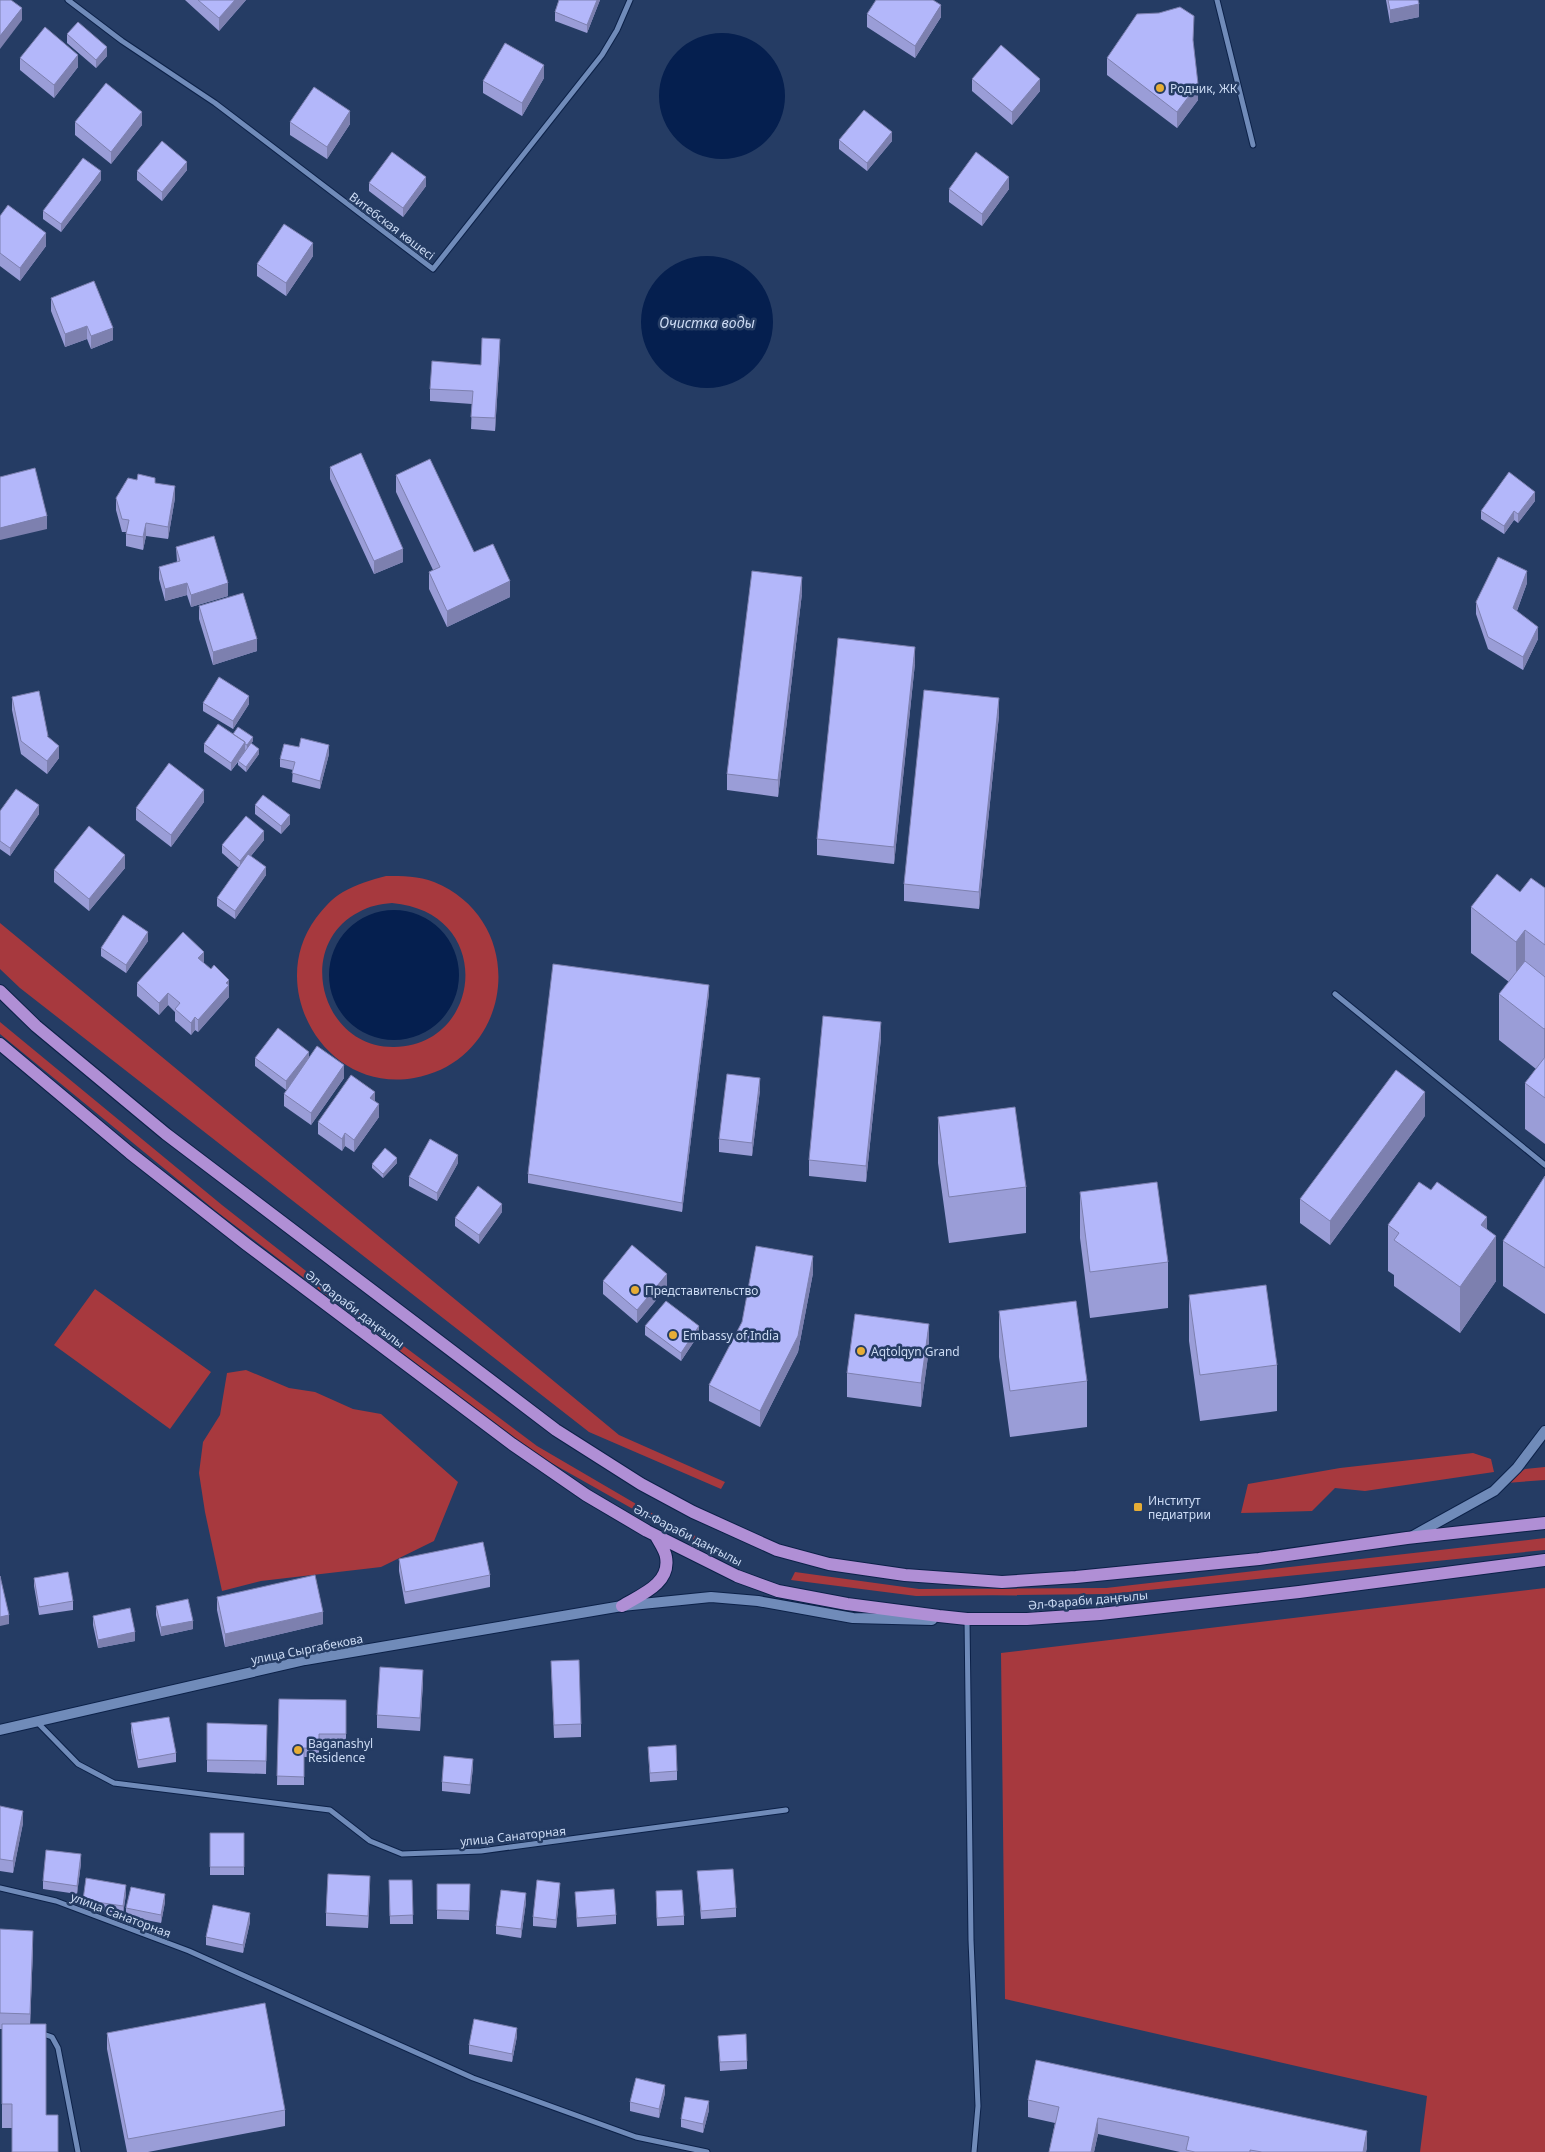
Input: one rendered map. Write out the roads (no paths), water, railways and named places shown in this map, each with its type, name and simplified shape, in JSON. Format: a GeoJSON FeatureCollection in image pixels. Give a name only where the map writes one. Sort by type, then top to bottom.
{"type":"FeatureCollection","features":[{"type":"Feature","properties":{"kind":"main road","name":"Әл-Фараби даңғылы"},"geometry":{"type":"LineString","coordinates":[[0,991],[36,1026],[166,1134],[556,1430],[632,1478],[693,1512],[777,1550],[829,1564],[906,1575],[1002,1582],[1095,1576],[1259,1559],[1408,1538],[1545,1523]]}},
{"type":"Feature","properties":{"kind":"main road","name":"Әл-Фараби даңғылы"},"geometry":{"type":"LineString","coordinates":[[0,1044],[130,1153],[223,1226],[504,1438],[586,1495],[656,1536],[737,1576],[778,1591],[847,1604],[967,1619],[1027,1619],[1100,1614],[1299,1592],[1545,1560]]}},
{"type":"Feature","properties":{"kind":"main road"},"geometry":{"type":"LineString","coordinates":[[622,1606],[662,1580],[666,1569],[666,1556],[656,1536]]}},
{"type":"Feature","properties":{"kind":"street","name":"Витебская көшесі"},"geometry":{"type":"LineString","coordinates":[[68,0],[122,42],[215,103],[433,269],[602,55],[617,30],[630,0]]}},
{"type":"Feature","properties":{"kind":"street"},"geometry":{"type":"LineString","coordinates":[[1216,0],[1253,145]]}},
{"type":"Feature","properties":{"kind":"street"},"geometry":{"type":"LineString","coordinates":[[1335,994],[1545,1165]]}},
{"type":"Feature","properties":{"kind":"street"},"geometry":{"type":"LineString","coordinates":[[1408,1538],[1494,1491],[1517,1468],[1545,1431]]}},
{"type":"Feature","properties":{"kind":"street","name":"улица Сыргабекова"},"geometry":{"type":"LineString","coordinates":[[0,1730],[305,1660],[622,1606],[711,1597],[758,1601],[853,1618],[900,1620],[967,1619]]}},
{"type":"Feature","properties":{"kind":"street"},"geometry":{"type":"LineString","coordinates":[[967,1619],[970,1940],[978,2106],[974,2152]]}},
{"type":"Feature","properties":{"kind":"street","name":"улица Санаторная"},"geometry":{"type":"LineString","coordinates":[[36,1722],[78,1764],[114,1783],[330,1810],[370,1841],[402,1854],[481,1851],[786,1810]]}},
{"type":"Feature","properties":{"kind":"street","name":"улица Санаторная"},"geometry":{"type":"LineString","coordinates":[[0,1888],[56,1900],[189,1950],[472,2078],[636,2138],[707,2152]]}},
{"type":"Feature","properties":{"kind":"street"},"geometry":{"type":"LineString","coordinates":[[33,2033],[41,2033],[52,2037],[58,2048],[78,2152]]}},
{"type":"Feature","properties":{"kind":"water"},"geometry":{"type":"Polygon","coordinates":[[[722,33],[746,38],[767,51],[780,72],[785,96],[780,120],[767,141],[746,154],[722,159],[698,154],[677,141],[664,120],[659,96],[664,72],[677,51],[698,38],[722,33]]]}},
{"type":"Feature","properties":{"kind":"water","name":"Очистка воды"},"geometry":{"type":"Polygon","coordinates":[[[707,256],[720,257],[732,261],[754,275],[768,297],[772,309],[772,335],[768,347],[754,369],[732,383],[720,387],[707,388],[694,387],[682,383],[660,369],[646,347],[642,335],[641,322],[642,309],[646,297],[660,275],[682,261],[694,257],[707,256]]]}},
{"type":"Feature","properties":{"kind":"water"},"geometry":{"type":"Polygon","coordinates":[[[394,910],[407,911],[419,915],[440,929],[454,950],[458,962],[458,988],[454,1000],[440,1021],[419,1035],[407,1039],[394,1040],[381,1039],[369,1035],[348,1021],[334,1000],[330,988],[329,975],[330,962],[334,950],[348,929],[369,915],[381,911],[394,910]]]}},
{"type":"Feature","properties":{"kind":"place","name":"Родник, ЖК"},"geometry":{"type":"Point","coordinates":[1160,88]}},
{"type":"Feature","properties":{"kind":"place","name":"Представительство"},"geometry":{"type":"Point","coordinates":[635,1290]}},
{"type":"Feature","properties":{"kind":"place","name":"Embassy of India"},"geometry":{"type":"Point","coordinates":[673,1335]}},
{"type":"Feature","properties":{"kind":"place","name":"Aqtolqyn Grand"},"geometry":{"type":"Point","coordinates":[861,1351]}},
{"type":"Feature","properties":{"kind":"place","name":"Институт педиатрии"},"geometry":{"type":"Point","coordinates":[1138,1507]}},
{"type":"Feature","properties":{"kind":"place","name":"Baganashyl Residence"},"geometry":{"type":"Point","coordinates":[298,1750]}}]}
